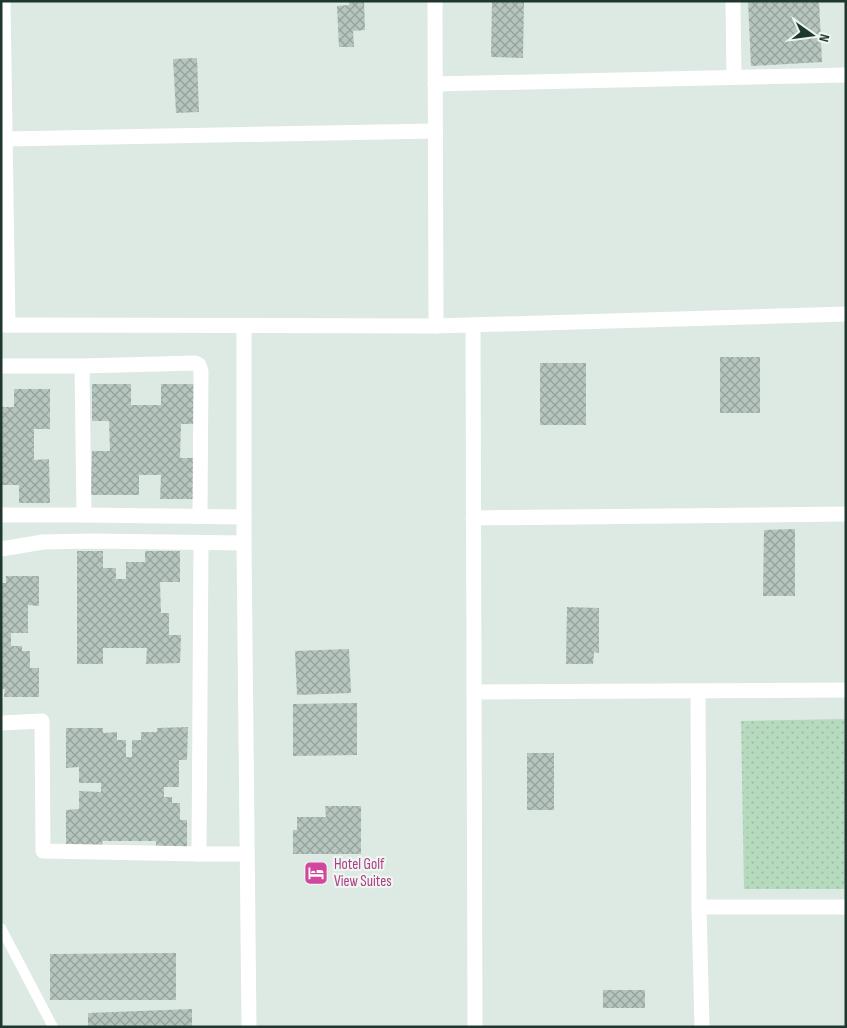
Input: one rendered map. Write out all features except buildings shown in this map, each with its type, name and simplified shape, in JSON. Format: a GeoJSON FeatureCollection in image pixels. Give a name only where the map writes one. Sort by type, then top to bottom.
{"type":"FeatureCollection","features":[{"type":"Feature","properties":{"kind":"street"},"geometry":{"type":"LineString","coordinates":[[4,1],[6,139],[5,326],[436,326],[846,314]]}},
{"type":"Feature","properties":{"kind":"street"},"geometry":{"type":"LineString","coordinates":[[435,1],[436,326]]}},
{"type":"Feature","properties":{"kind":"street"},"geometry":{"type":"LineString","coordinates":[[733,1],[734,77]]}},
{"type":"Feature","properties":{"kind":"street"},"geometry":{"type":"LineString","coordinates":[[435,84],[846,75]]}},
{"type":"Feature","properties":{"kind":"street"},"geometry":{"type":"LineString","coordinates":[[6,139],[435,131]]}},
{"type":"Feature","properties":{"kind":"street"},"geometry":{"type":"LineString","coordinates":[[473,325],[475,1027]]}},
{"type":"Feature","properties":{"kind":"street"},"geometry":{"type":"LineString","coordinates":[[244,326],[244,543],[249,1027]]}},
{"type":"Feature","properties":{"kind":"street"},"geometry":{"type":"LineString","coordinates":[[1,366],[82,366],[196,362],[201,371],[200,516]]}},
{"type":"Feature","properties":{"kind":"street"},"geometry":{"type":"LineString","coordinates":[[82,366],[84,515]]}},
{"type":"Feature","properties":{"kind":"street"},"geometry":{"type":"LineString","coordinates":[[473,518],[846,514]]}},
{"type":"Feature","properties":{"kind":"street"},"geometry":{"type":"LineString","coordinates":[[1,515],[244,517]]}},
{"type":"Feature","properties":{"kind":"street"},"geometry":{"type":"LineString","coordinates":[[1,548],[43,542],[91,540],[244,543]]}},
{"type":"Feature","properties":{"kind":"street"},"geometry":{"type":"LineString","coordinates":[[199,854],[201,543]]}},
{"type":"Feature","properties":{"kind":"street"},"geometry":{"type":"LineString","coordinates":[[474,692],[846,690]]}},
{"type":"Feature","properties":{"kind":"street"},"geometry":{"type":"LineString","coordinates":[[698,691],[699,907],[702,1027]]}},
{"type":"Feature","properties":{"kind":"street"},"geometry":{"type":"LineString","coordinates":[[1,722],[42,721],[43,851],[247,854]]}},
{"type":"Feature","properties":{"kind":"street"},"geometry":{"type":"LineString","coordinates":[[699,907],[846,907]]}},
{"type":"Feature","properties":{"kind":"lane"},"geometry":{"type":"LineString","coordinates":[[1,928],[53,1027]]}},
{"type":"Feature","properties":{"kind":"green space"},"geometry":{"type":"Polygon","coordinates":[[[846,719],[846,889],[744,889],[741,721],[846,719]]]}},
{"type":"Feature","properties":{"kind":"place","name":"Hotel Golf View Suites"},"geometry":{"type":"Point","coordinates":[316,873]}}]}
